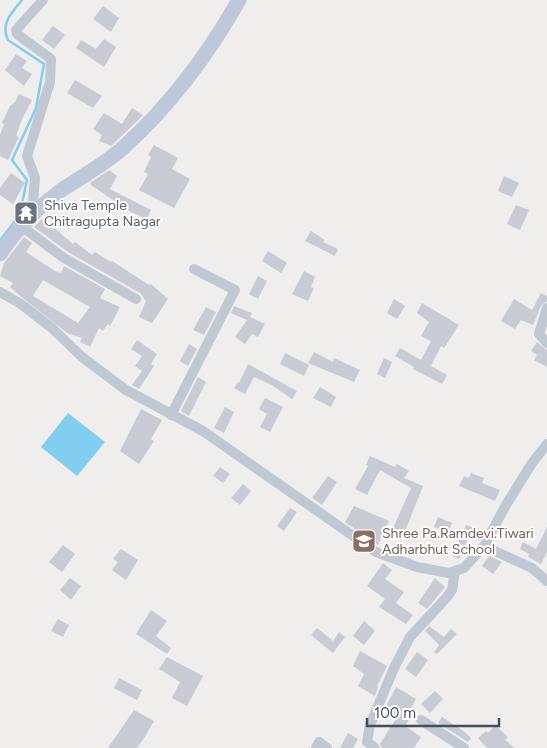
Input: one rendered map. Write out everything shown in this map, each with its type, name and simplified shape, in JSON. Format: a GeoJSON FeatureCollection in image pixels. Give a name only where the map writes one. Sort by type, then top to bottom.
{"type":"FeatureCollection","features":[{"type":"Feature","properties":{"kind":"street"},"geometry":{"type":"LineString","coordinates":[[35,212],[33,202],[35,178],[27,156],[50,82],[52,59],[17,34],[16,30],[43,0]]}},
{"type":"Feature","properties":{"kind":"street"},"geometry":{"type":"LineString","coordinates":[[0,254],[35,212],[125,146],[156,114],[204,56],[239,0]]}},
{"type":"Feature","properties":{"kind":"street"},"geometry":{"type":"LineString","coordinates":[[22,226],[64,258],[136,299]]}},
{"type":"Feature","properties":{"kind":"street"},"geometry":{"type":"LineString","coordinates":[[171,415],[235,290],[194,269]]}},
{"type":"Feature","properties":{"kind":"street"},"geometry":{"type":"LineString","coordinates":[[0,292],[21,304],[52,328],[82,356],[126,390],[203,432],[241,456],[376,552],[417,567],[449,573],[464,568],[484,546],[506,505],[532,463],[547,444]]}},
{"type":"Feature","properties":{"kind":"street"},"geometry":{"type":"LineString","coordinates":[[547,308],[539,334],[547,342]]}},
{"type":"Feature","properties":{"kind":"street"},"geometry":{"type":"LineString","coordinates":[[484,546],[532,568],[547,582]]}},
{"type":"Feature","properties":{"kind":"street"},"geometry":{"type":"LineString","coordinates":[[375,748],[366,742],[370,725],[394,668],[410,637],[452,590],[455,571]]}},
{"type":"Feature","properties":{"kind":"street"},"geometry":{"type":"LineString","coordinates":[[421,720],[464,748]]}},
{"type":"Feature","properties":{"kind":"street"},"geometry":{"type":"LineString","coordinates":[[316,748],[320,742],[326,748]]}},
{"type":"Feature","properties":{"kind":"water"},"geometry":{"type":"Polygon","coordinates":[[[68,413],[105,442],[77,476],[41,447],[68,413]]]}},
{"type":"Feature","properties":{"kind":"building"},"geometry":{"type":"Polygon","coordinates":[[[103,6],[119,18],[111,32],[93,19],[103,6]]]}},
{"type":"Feature","properties":{"kind":"building"},"geometry":{"type":"Polygon","coordinates":[[[53,26],[65,35],[54,49],[42,40],[53,26]]]}},
{"type":"Feature","properties":{"kind":"building"},"geometry":{"type":"Polygon","coordinates":[[[104,39],[116,47],[104,67],[76,48],[81,40],[96,49],[104,39]]]}},
{"type":"Feature","properties":{"kind":"building"},"geometry":{"type":"Polygon","coordinates":[[[16,54],[27,61],[22,68],[32,74],[24,86],[5,70],[16,54]]]}},
{"type":"Feature","properties":{"kind":"building"},"geometry":{"type":"Polygon","coordinates":[[[75,80],[102,96],[93,108],[67,93],[75,80]]]}},
{"type":"Feature","properties":{"kind":"building"},"geometry":{"type":"Polygon","coordinates":[[[19,94],[32,100],[22,119],[16,136],[19,137],[8,160],[0,156],[0,135],[4,124],[2,123],[10,106],[15,102],[19,94]]]}},
{"type":"Feature","properties":{"kind":"building"},"geometry":{"type":"Polygon","coordinates":[[[132,108],[143,115],[111,146],[99,141],[102,135],[93,129],[104,113],[122,124],[132,108]]]}},
{"type":"Feature","properties":{"kind":"building"},"geometry":{"type":"Polygon","coordinates":[[[154,145],[178,158],[172,169],[190,179],[174,208],[139,190],[148,174],[144,172],[151,157],[148,155],[154,145]]]}},
{"type":"Feature","properties":{"kind":"building"},"geometry":{"type":"Polygon","coordinates":[[[109,170],[117,176],[110,189],[151,210],[147,219],[131,212],[91,185],[90,183],[109,170]]]}},
{"type":"Feature","properties":{"kind":"building"},"geometry":{"type":"Polygon","coordinates":[[[11,173],[25,183],[13,204],[0,195],[0,188],[11,173]]]}},
{"type":"Feature","properties":{"kind":"building"},"geometry":{"type":"Polygon","coordinates":[[[504,176],[519,183],[512,197],[498,191],[504,176]]]}},
{"type":"Feature","properties":{"kind":"building"},"geometry":{"type":"Polygon","coordinates":[[[516,205],[529,210],[520,230],[507,224],[516,205]]]}},
{"type":"Feature","properties":{"kind":"building"},"geometry":{"type":"Polygon","coordinates":[[[43,218],[53,230],[54,228],[73,244],[75,242],[92,255],[95,252],[112,261],[149,285],[151,284],[168,299],[152,323],[139,317],[146,301],[140,293],[68,252],[34,227],[43,218]]]}},
{"type":"Feature","properties":{"kind":"building"},"geometry":{"type":"Polygon","coordinates":[[[311,231],[325,240],[323,242],[338,249],[335,256],[305,241],[311,231]]]}},
{"type":"Feature","properties":{"kind":"building"},"geometry":{"type":"Polygon","coordinates":[[[24,237],[32,243],[26,252],[55,271],[61,273],[64,266],[105,289],[100,298],[120,307],[110,326],[108,324],[103,331],[99,328],[90,347],[80,342],[82,338],[67,333],[10,287],[13,283],[0,276],[4,263],[24,237]],[[43,280],[33,296],[78,323],[90,307],[43,280]]]}},
{"type":"Feature","properties":{"kind":"building"},"geometry":{"type":"Polygon","coordinates":[[[268,251],[287,263],[281,273],[262,261],[268,251]]]}},
{"type":"Feature","properties":{"kind":"building"},"geometry":{"type":"Polygon","coordinates":[[[304,271],[315,277],[311,287],[314,288],[308,301],[292,294],[304,271]]]}},
{"type":"Feature","properties":{"kind":"building"},"geometry":{"type":"Polygon","coordinates":[[[258,276],[267,281],[258,299],[249,294],[258,276]]]}},
{"type":"Feature","properties":{"kind":"building"},"geometry":{"type":"Polygon","coordinates":[[[541,293],[547,296],[547,301],[541,306],[533,325],[521,320],[515,329],[501,321],[514,299],[532,310],[541,293]]]}},
{"type":"Feature","properties":{"kind":"building"},"geometry":{"type":"Polygon","coordinates":[[[394,299],[405,306],[397,319],[387,313],[394,299]]]}},
{"type":"Feature","properties":{"kind":"building"},"geometry":{"type":"Polygon","coordinates":[[[422,303],[459,325],[444,348],[441,346],[431,366],[447,375],[442,384],[413,369],[414,367],[395,356],[400,348],[421,360],[431,341],[421,336],[429,322],[417,313],[422,303]]]}},
{"type":"Feature","properties":{"kind":"building"},"geometry":{"type":"Polygon","coordinates":[[[234,306],[252,313],[250,317],[265,324],[258,337],[252,334],[245,344],[235,337],[247,320],[231,313],[234,306]]]}},
{"type":"Feature","properties":{"kind":"building"},"geometry":{"type":"Polygon","coordinates":[[[206,307],[216,312],[204,335],[193,330],[206,307]]]}},
{"type":"Feature","properties":{"kind":"building"},"geometry":{"type":"Polygon","coordinates":[[[137,340],[157,354],[151,364],[154,366],[139,389],[132,385],[142,371],[135,366],[142,356],[131,349],[137,340]]]}},
{"type":"Feature","properties":{"kind":"building"},"geometry":{"type":"Polygon","coordinates":[[[537,342],[547,350],[547,367],[534,360],[537,355],[531,351],[537,342]]]}},
{"type":"Feature","properties":{"kind":"building"},"geometry":{"type":"Polygon","coordinates":[[[189,344],[197,349],[188,366],[180,361],[189,344]]]}},
{"type":"Feature","properties":{"kind":"building"},"geometry":{"type":"Polygon","coordinates":[[[314,352],[333,362],[334,358],[360,370],[354,382],[308,363],[314,352]]]}},
{"type":"Feature","properties":{"kind":"building"},"geometry":{"type":"Polygon","coordinates":[[[285,353],[309,365],[304,376],[280,364],[285,353]]]}},
{"type":"Feature","properties":{"kind":"building"},"geometry":{"type":"Polygon","coordinates":[[[384,358],[392,362],[385,378],[377,374],[384,358]]]}},
{"type":"Feature","properties":{"kind":"building"},"geometry":{"type":"Polygon","coordinates":[[[248,364],[297,391],[292,399],[273,386],[254,377],[245,394],[234,388],[239,383],[248,364]]]}},
{"type":"Feature","properties":{"kind":"building"},"geometry":{"type":"Polygon","coordinates":[[[198,377],[206,382],[189,416],[181,411],[198,377]]]}},
{"type":"Feature","properties":{"kind":"building"},"geometry":{"type":"Polygon","coordinates":[[[320,387],[336,397],[331,407],[313,398],[320,387]]]}},
{"type":"Feature","properties":{"kind":"building"},"geometry":{"type":"Polygon","coordinates":[[[265,398],[283,407],[270,432],[260,427],[267,414],[259,409],[265,398]]]}},
{"type":"Feature","properties":{"kind":"building"},"geometry":{"type":"Polygon","coordinates":[[[225,407],[234,412],[224,433],[214,428],[225,407]]]}},
{"type":"Feature","properties":{"kind":"building"},"geometry":{"type":"Polygon","coordinates":[[[141,409],[162,420],[151,439],[154,441],[139,464],[120,451],[141,409]]]}},
{"type":"Feature","properties":{"kind":"building"},"geometry":{"type":"Polygon","coordinates":[[[370,456],[395,467],[397,464],[409,471],[404,478],[423,486],[404,534],[393,528],[411,488],[380,470],[367,495],[355,489],[368,466],[366,465],[370,456]]]}},
{"type":"Feature","properties":{"kind":"building"},"geometry":{"type":"Polygon","coordinates":[[[220,467],[230,474],[223,483],[213,476],[220,467]]]}},
{"type":"Feature","properties":{"kind":"building"},"geometry":{"type":"Polygon","coordinates":[[[471,473],[484,478],[482,483],[500,490],[495,501],[459,486],[464,476],[469,478],[471,473]]]}},
{"type":"Feature","properties":{"kind":"building"},"geometry":{"type":"Polygon","coordinates":[[[328,476],[337,482],[322,505],[312,498],[328,476]]]}},
{"type":"Feature","properties":{"kind":"building"},"geometry":{"type":"Polygon","coordinates":[[[243,484],[251,491],[240,505],[231,498],[243,484]]]}},
{"type":"Feature","properties":{"kind":"building"},"geometry":{"type":"Polygon","coordinates":[[[354,506],[389,521],[378,545],[345,522],[354,506]]]}},
{"type":"Feature","properties":{"kind":"building"},"geometry":{"type":"Polygon","coordinates":[[[290,508],[297,512],[284,531],[277,526],[290,508]]]}},
{"type":"Feature","properties":{"kind":"building"},"geometry":{"type":"Polygon","coordinates":[[[438,517],[452,523],[448,532],[434,527],[438,517]]]}},
{"type":"Feature","properties":{"kind":"building"},"geometry":{"type":"Polygon","coordinates":[[[466,525],[477,529],[473,540],[468,539],[459,559],[452,556],[466,525]]]}},
{"type":"Feature","properties":{"kind":"building"},"geometry":{"type":"Polygon","coordinates":[[[547,527],[547,552],[541,564],[528,557],[529,554],[520,549],[523,542],[536,549],[547,527]]]}},
{"type":"Feature","properties":{"kind":"building"},"geometry":{"type":"Polygon","coordinates":[[[63,545],[75,554],[62,572],[49,562],[63,545]]]}},
{"type":"Feature","properties":{"kind":"building"},"geometry":{"type":"Polygon","coordinates":[[[121,549],[138,560],[126,580],[112,570],[118,562],[113,559],[121,549]]]}},
{"type":"Feature","properties":{"kind":"building"},"geometry":{"type":"Polygon","coordinates":[[[489,556],[502,562],[493,574],[482,566],[489,556]]]}},
{"type":"Feature","properties":{"kind":"building"},"geometry":{"type":"Polygon","coordinates":[[[383,563],[392,570],[385,579],[404,592],[396,603],[413,615],[406,624],[379,607],[385,599],[367,586],[383,563]]]}},
{"type":"Feature","properties":{"kind":"building"},"geometry":{"type":"Polygon","coordinates":[[[70,578],[81,586],[71,600],[60,590],[70,578]]]}},
{"type":"Feature","properties":{"kind":"building"},"geometry":{"type":"Polygon","coordinates":[[[435,578],[445,587],[427,609],[418,603],[435,578]]]}},
{"type":"Feature","properties":{"kind":"building"},"geometry":{"type":"Polygon","coordinates":[[[151,610],[167,621],[156,636],[171,648],[167,654],[136,634],[151,610]]]}},
{"type":"Feature","properties":{"kind":"building"},"geometry":{"type":"Polygon","coordinates":[[[58,619],[69,625],[63,637],[51,631],[58,619]]]}},
{"type":"Feature","properties":{"kind":"building"},"geometry":{"type":"Polygon","coordinates":[[[364,621],[375,631],[364,645],[353,636],[364,621]]]}},
{"type":"Feature","properties":{"kind":"building"},"geometry":{"type":"Polygon","coordinates":[[[429,626],[444,637],[451,629],[457,634],[437,654],[434,652],[439,645],[425,631],[429,626]]]}},
{"type":"Feature","properties":{"kind":"building"},"geometry":{"type":"Polygon","coordinates":[[[317,628],[333,641],[339,632],[345,637],[333,653],[311,635],[317,628]]]}},
{"type":"Feature","properties":{"kind":"building"},"geometry":{"type":"Polygon","coordinates":[[[360,651],[387,666],[377,686],[375,696],[358,686],[364,674],[353,666],[360,651]]]}},
{"type":"Feature","properties":{"kind":"building"},"geometry":{"type":"Polygon","coordinates":[[[417,652],[428,660],[416,677],[405,669],[417,652]]]}},
{"type":"Feature","properties":{"kind":"building"},"geometry":{"type":"Polygon","coordinates":[[[167,657],[203,676],[187,706],[172,698],[180,682],[159,669],[167,657]]]}},
{"type":"Feature","properties":{"kind":"building"},"geometry":{"type":"Polygon","coordinates":[[[119,678],[142,690],[137,700],[114,688],[119,678]]]}},
{"type":"Feature","properties":{"kind":"building"},"geometry":{"type":"Polygon","coordinates":[[[396,687],[416,699],[407,716],[410,718],[405,726],[421,737],[414,748],[382,748],[380,744],[397,717],[384,710],[396,687]]]}},
{"type":"Feature","properties":{"kind":"building"},"geometry":{"type":"Polygon","coordinates":[[[435,691],[443,699],[430,713],[421,704],[435,691]]]}},
{"type":"Feature","properties":{"kind":"building"},"geometry":{"type":"Polygon","coordinates":[[[134,710],[154,721],[146,735],[137,748],[108,748],[134,710]]]}},
{"type":"Feature","properties":{"kind":"building"},"geometry":{"type":"Polygon","coordinates":[[[442,717],[471,738],[468,742],[438,723],[442,717]]]}},
{"type":"Feature","properties":{"kind":"building"},"geometry":{"type":"Polygon","coordinates":[[[495,725],[508,737],[505,740],[515,748],[487,748],[478,738],[486,731],[488,733],[495,725]]]}},
{"type":"Feature","properties":{"kind":"building"},"geometry":{"type":"Polygon","coordinates":[[[348,733],[358,739],[353,748],[340,748],[348,733]]]}},
{"type":"Feature","properties":{"kind":"waterway"},"geometry":{"type":"LineString","coordinates":[[0,241],[18,216],[22,204],[27,180],[12,160],[36,108],[44,64],[8,40],[5,29],[6,23],[22,0]]}},
{"type":"Feature","properties":{"kind":"place","name":"Shiva Temple Chitragupta Nagar"},"geometry":{"type":"Point","coordinates":[26,213]}},
{"type":"Feature","properties":{"kind":"place","name":"Shree Pa.Ramdevi.Tiwari Adharbhut School"},"geometry":{"type":"Point","coordinates":[364,541]}}]}
